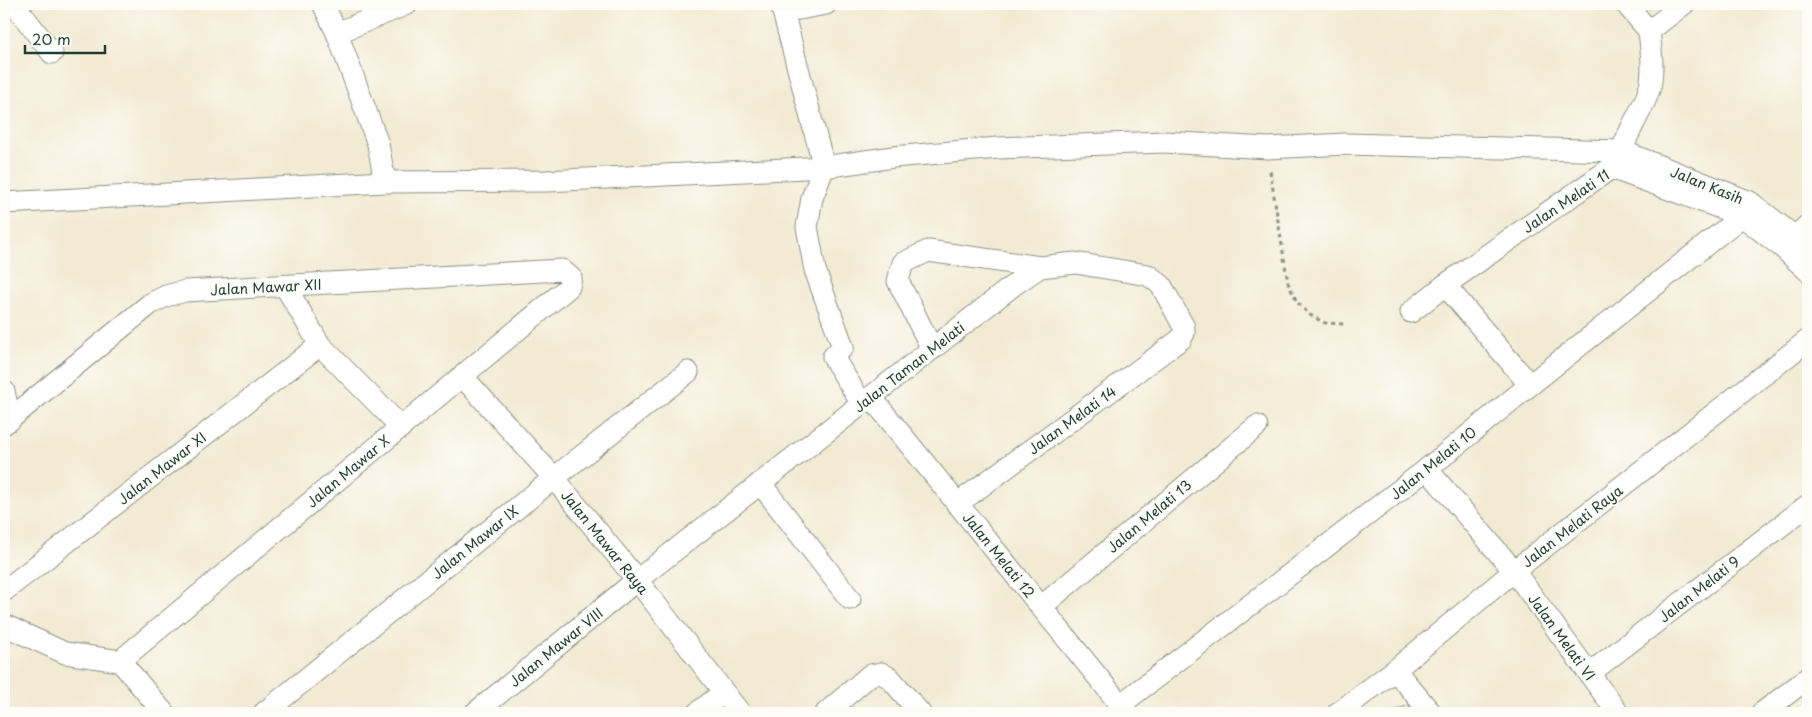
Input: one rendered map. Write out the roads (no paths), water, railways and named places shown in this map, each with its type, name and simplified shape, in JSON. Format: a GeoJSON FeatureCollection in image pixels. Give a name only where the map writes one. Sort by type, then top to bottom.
{"type":"FeatureCollection","features":[{"type":"Feature","properties":{"kind":"street"},"geometry":{"type":"LineString","coordinates":[[14,4],[52,52]]}},
{"type":"Feature","properties":{"kind":"street"},"geometry":{"type":"LineString","coordinates":[[323,4],[338,33],[378,144],[384,181]]}},
{"type":"Feature","properties":{"kind":"street"},"geometry":{"type":"LineString","coordinates":[[338,33],[406,4]]}},
{"type":"Feature","properties":{"kind":"street"},"geometry":{"type":"LineString","coordinates":[[824,167],[782,8],[826,4]]}},
{"type":"Feature","properties":{"kind":"street"},"geometry":{"type":"LineString","coordinates":[[4,203],[384,181],[546,180],[824,167],[893,157],[998,148],[1164,142],[1268,148],[1345,144],[1622,151],[1648,92],[1652,61],[1649,30],[1626,4]]}},
{"type":"Feature","properties":{"kind":"street"},"geometry":{"type":"LineString","coordinates":[[1649,30],[1684,4]]}},
{"type":"Feature","properties":{"kind":"street","name":"Jalan Kasih"},"geometry":{"type":"LineString","coordinates":[[1622,151],[1750,202],[1804,238]]}},
{"type":"Feature","properties":{"kind":"street","name":"Jalan Melati 12"},"geometry":{"type":"LineString","coordinates":[[824,167],[812,198],[807,227],[815,270],[843,347],[833,356],[866,400],[957,504],[1123,709]]}},
{"type":"Feature","properties":{"kind":"street","name":"Jalan Melati 11"},"geometry":{"type":"LineString","coordinates":[[1410,312],[1445,285],[1611,168],[1742,216],[1808,271]]}},
{"type":"Feature","properties":{"kind":"street","name":"Jalan Melati 10"},"geometry":{"type":"LineString","coordinates":[[1123,709],[1427,470],[1530,385],[1742,216]]}},
{"type":"Feature","properties":{"kind":"street"},"geometry":{"type":"LineString","coordinates":[[932,349],[898,280],[903,264],[928,250],[1040,267]]}},
{"type":"Feature","properties":{"kind":"street","name":"Jalan Taman Melati"},"geometry":{"type":"LineString","coordinates":[[637,580],[1015,284],[1040,267],[1075,263],[1148,276],[1161,285],[1184,327],[1184,333]]}},
{"type":"Feature","properties":{"kind":"street","name":"Jalan Mawar XII"},"geometry":{"type":"LineString","coordinates":[[7,422],[150,304],[166,296],[185,291],[562,270],[571,278]]}},
{"type":"Feature","properties":{"kind":"street","name":"Jalan Mawar X"},"geometry":{"type":"LineString","coordinates":[[120,661],[569,287],[571,278]]}},
{"type":"Feature","properties":{"kind":"street"},"geometry":{"type":"LineString","coordinates":[[1445,285],[1530,385]]}},
{"type":"Feature","properties":{"kind":"street"},"geometry":{"type":"LineString","coordinates":[[285,286],[320,345],[401,427]]}},
{"type":"Feature","properties":{"kind":"street","name":"Jalan Melati 14"},"geometry":{"type":"LineString","coordinates":[[957,504],[1175,345],[1184,333]]}},
{"type":"Feature","properties":{"kind":"street","name":"Jalan Melati Raya"},"geometry":{"type":"LineString","coordinates":[[1338,713],[1395,670],[1514,571],[1808,340]]}},
{"type":"Feature","properties":{"kind":"street","name":"Jalan Mawar XI"},"geometry":{"type":"LineString","coordinates":[[4,591],[320,345]]}},
{"type":"Feature","properties":{"kind":"street","name":"Jalan Mawar IX"},"geometry":{"type":"LineString","coordinates":[[264,713],[688,372]]}},
{"type":"Feature","properties":{"kind":"street","name":"Jalan Mawar Raya"},"geometry":{"type":"LineString","coordinates":[[463,377],[554,478],[637,580],[740,713]]}},
{"type":"Feature","properties":{"kind":"street"},"geometry":{"type":"LineString","coordinates":[[4,391],[7,422]]}},
{"type":"Feature","properties":{"kind":"street","name":"Jalan Melati 13"},"geometry":{"type":"LineString","coordinates":[[1041,607],[1257,426]]}},
{"type":"Feature","properties":{"kind":"street","name":"Jalan Melati VI"},"geometry":{"type":"LineString","coordinates":[[1427,470],[1514,571],[1618,713]]}},
{"type":"Feature","properties":{"kind":"street"},"geometry":{"type":"LineString","coordinates":[[760,484],[850,599]]}},
{"type":"Feature","properties":{"kind":"street","name":"Jalan Melati 9"},"geometry":{"type":"LineString","coordinates":[[1590,673],[1808,505]]}},
{"type":"Feature","properties":{"kind":"street","name":"Jalan Mawar VIII"},"geometry":{"type":"LineString","coordinates":[[476,713],[637,580]]}},
{"type":"Feature","properties":{"kind":"street"},"geometry":{"type":"LineString","coordinates":[[4,625],[65,653],[120,661],[164,713]]}},
{"type":"Feature","properties":{"kind":"street"},"geometry":{"type":"LineString","coordinates":[[1395,670],[1431,713]]}},
{"type":"Feature","properties":{"kind":"street"},"geometry":{"type":"LineString","coordinates":[[826,713],[870,675],[881,673],[890,678],[920,713]]}},
{"type":"Feature","properties":{"kind":"street"},"geometry":{"type":"LineString","coordinates":[[1762,713],[1808,678]]}},
{"type":"Feature","properties":{"kind":"street"},"geometry":{"type":"LineString","coordinates":[[697,713],[723,693]]}}]}
